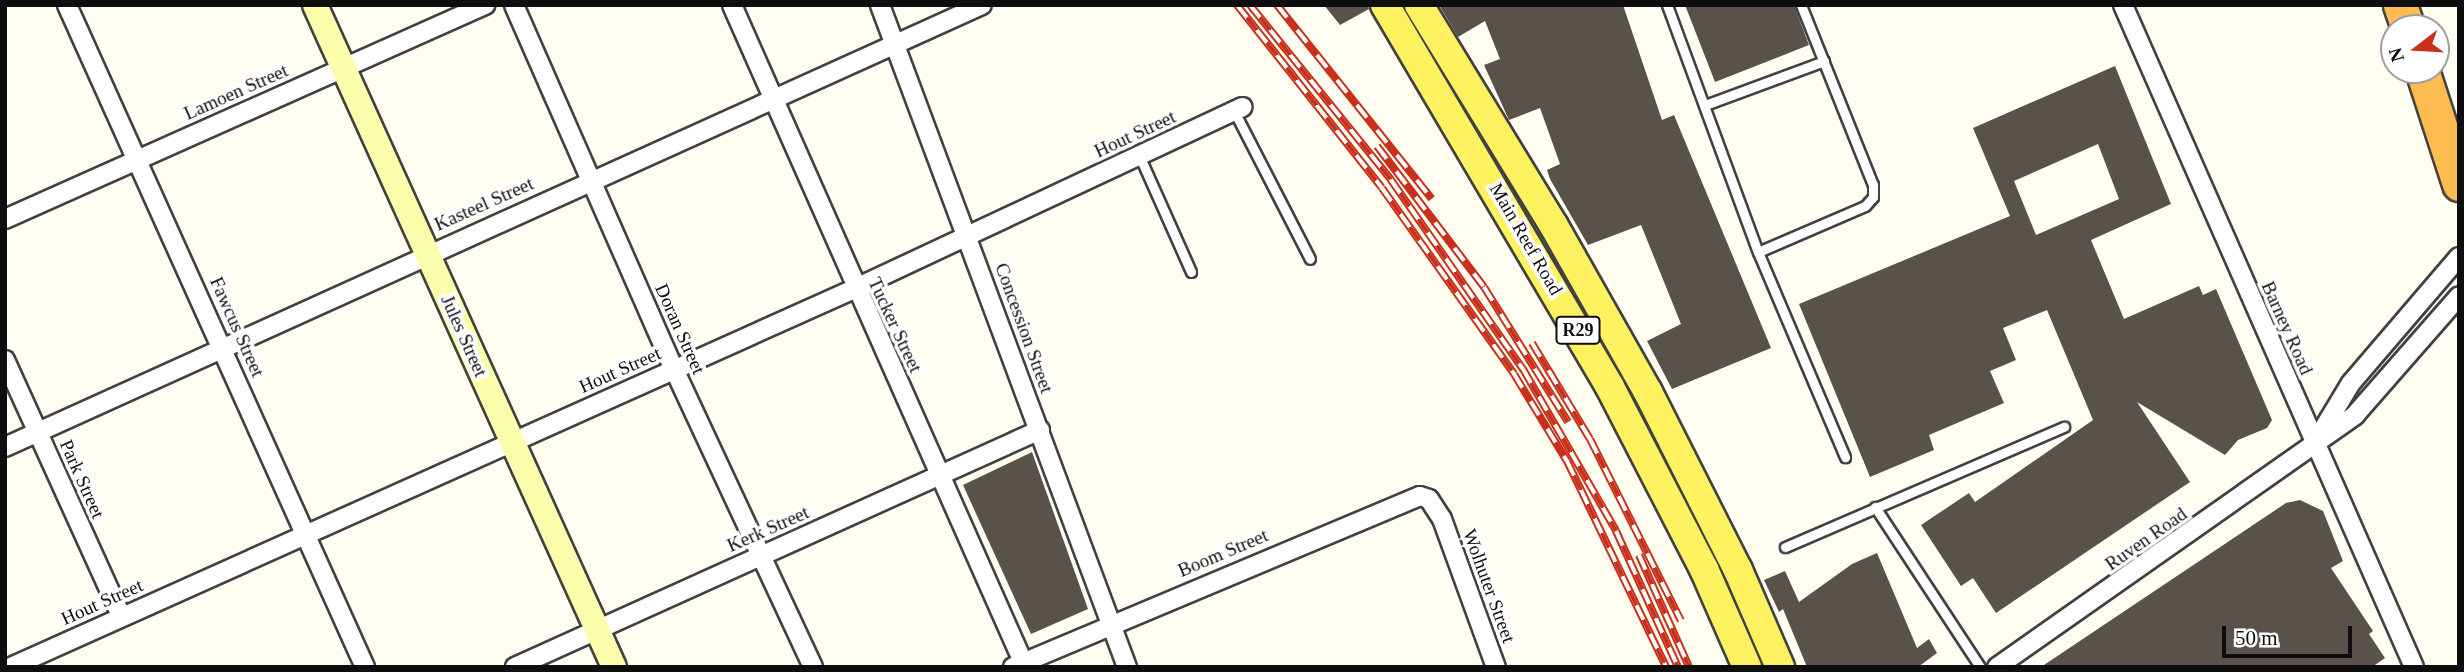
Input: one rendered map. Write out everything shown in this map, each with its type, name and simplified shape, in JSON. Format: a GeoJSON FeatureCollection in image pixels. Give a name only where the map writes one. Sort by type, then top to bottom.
{"type":"FeatureCollection","features":[{"type":"Feature","properties":{"kind":"highway"},"geometry":{"type":"LineString","coordinates":[[2427,84],[2459,184]]}},
{"type":"Feature","properties":{"kind":"main road","name":"Jules Street"},"geometry":{"type":"LineString","coordinates":[[315,5],[614,667]]}},
{"type":"Feature","properties":{"kind":"main road","name":"Main Reef Road"},"geometry":{"type":"LineString","coordinates":[[1385,5],[1616,399],[1704,569],[1747,667]]}},
{"type":"Feature","properties":{"kind":"main road","name":"Main Reef Road"},"geometry":{"type":"LineString","coordinates":[[1419,5],[1554,226],[1648,392],[1733,559],[1780,667]]}},
{"type":"Feature","properties":{"kind":"street","name":"Fawcus Street"},"geometry":{"type":"LineString","coordinates":[[66,5],[138,158],[365,667]]}},
{"type":"Feature","properties":{"kind":"street","name":"Lamoen Street"},"geometry":{"type":"LineString","coordinates":[[5,219],[485,5]]}},
{"type":"Feature","properties":{"kind":"street","name":"Doran Street"},"geometry":{"type":"LineString","coordinates":[[514,5],[674,369],[813,667]]}},
{"type":"Feature","properties":{"kind":"street","name":"Tucker Street"},"geometry":{"type":"LineString","coordinates":[[732,5],[854,289],[941,475],[1018,665]]}},
{"type":"Feature","properties":{"kind":"street","name":"Concession Street"},"geometry":{"type":"LineString","coordinates":[[880,5],[1127,667]]}},
{"type":"Feature","properties":{"kind":"street","name":"Kasteel Street"},"geometry":{"type":"LineString","coordinates":[[5,447],[426,253],[982,5]]}},
{"type":"Feature","properties":{"kind":"street","name":"Barney Road"},"geometry":{"type":"LineString","coordinates":[[2123,5],[2414,667]]}},
{"type":"Feature","properties":{"kind":"street","name":"Hout Street"},"geometry":{"type":"LineString","coordinates":[[11,667],[854,289],[1239,109]]}},
{"type":"Feature","properties":{"kind":"street","name":"Ruven Road"},"geometry":{"type":"LineString","coordinates":[[2315,442],[2351,383],[2459,257]]}},
{"type":"Feature","properties":{"kind":"street","name":"Ruven Road"},"geometry":{"type":"LineString","coordinates":[[1997,667],[2168,550],[2355,415],[2459,296]]}},
{"type":"Feature","properties":{"kind":"street","name":"Park Street"},"geometry":{"type":"LineString","coordinates":[[5,360],[121,616]]}},
{"type":"Feature","properties":{"kind":"street","name":"Kerk Street"},"geometry":{"type":"LineString","coordinates":[[514,667],[1040,430]]}},
{"type":"Feature","properties":{"kind":"street","name":"Boom Street"},"geometry":{"type":"LineString","coordinates":[[1018,665],[1110,623],[1410,498],[1429,499],[1442,519]]}},
{"type":"Feature","properties":{"kind":"street","name":"Wolhuter Street"},"geometry":{"type":"LineString","coordinates":[[1442,519],[1496,667]]}},
{"type":"Feature","properties":{"kind":"lane"},"geometry":{"type":"LineString","coordinates":[[1667,5],[1758,252],[1845,457]]}},
{"type":"Feature","properties":{"kind":"lane"},"geometry":{"type":"LineString","coordinates":[[1758,252],[1865,206],[1873,197],[1873,185],[1801,5]]}},
{"type":"Feature","properties":{"kind":"lane"},"geometry":{"type":"LineString","coordinates":[[1705,105],[1824,61]]}},
{"type":"Feature","properties":{"kind":"lane"},"geometry":{"type":"LineString","coordinates":[[1239,109],[1310,259]]}},
{"type":"Feature","properties":{"kind":"lane"},"geometry":{"type":"LineString","coordinates":[[1139,155],[1191,272]]}},
{"type":"Feature","properties":{"kind":"lane"},"geometry":{"type":"LineString","coordinates":[[1785,547],[2064,427]]}},
{"type":"Feature","properties":{"kind":"lane"},"geometry":{"type":"LineString","coordinates":[[1875,507],[1980,667]]}},
{"type":"Feature","properties":{"kind":"building"},"geometry":{"type":"Polygon","coordinates":[[[1324,5],[1368,5],[1369,9],[1340,25],[1324,5]]]}},
{"type":"Feature","properties":{"kind":"building"},"geometry":{"type":"Polygon","coordinates":[[[1439,5],[1623,5],[1662,120],[1674,115],[1771,348],[1672,389],[1647,341],[1681,324],[1641,225],[1588,245],[1550,179],[1547,170],[1560,164],[1540,108],[1509,120],[1484,65],[1500,59],[1485,21],[1458,37],[1439,5]]]}},
{"type":"Feature","properties":{"kind":"building"},"geometry":{"type":"Polygon","coordinates":[[[1685,5],[1794,5],[1809,45],[1715,82],[1685,5]]]}},
{"type":"Feature","properties":{"kind":"building"},"geometry":{"type":"Polygon","coordinates":[[[2115,66],[2171,204],[2091,240],[2124,319],[2199,286],[2203,295],[2216,289],[2272,420],[2267,428],[2238,440],[2225,455],[2137,402],[2190,482],[1996,613],[1973,578],[1961,586],[1921,525],[1969,493],[1975,502],[2093,420],[2047,310],[2003,328],[2016,360],[1990,371],[2004,403],[1929,435],[1934,450],[1870,477],[1799,304],[2010,216],[1973,128],[2115,66]],[[2098,144],[2014,181],[2036,235],[2119,199],[2098,144]]]}},
{"type":"Feature","properties":{"kind":"building"},"geometry":{"type":"Polygon","coordinates":[[[1032,452],[1088,609],[1031,634],[963,485],[1032,452]]]}},
{"type":"Feature","properties":{"kind":"building"},"geometry":{"type":"Polygon","coordinates":[[[2300,500],[2323,511],[2343,561],[2331,568],[2373,631],[2369,634],[2385,658],[2372,667],[2041,667],[2286,503],[2300,500]]]}},
{"type":"Feature","properties":{"kind":"building"},"geometry":{"type":"Polygon","coordinates":[[[1877,553],[1917,648],[1929,639],[1937,653],[1918,667],[1807,667],[1783,609],[1779,612],[1764,580],[1785,571],[1799,602],[1852,564],[1877,553]]]}},
{"type":"Feature","properties":{"kind":"railway"},"geometry":{"type":"LineString","coordinates":[[1237,5],[1382,188],[1514,374],[1567,461],[1666,667]]}},
{"type":"Feature","properties":{"kind":"railway"},"geometry":{"type":"LineString","coordinates":[[1250,5],[1391,180],[1523,369],[1616,531],[1678,667]]}},
{"type":"Feature","properties":{"kind":"railway"},"geometry":{"type":"LineString","coordinates":[[1277,5],[1432,199]]}},
{"type":"Feature","properties":{"kind":"railway"},"geometry":{"type":"LineString","coordinates":[[1377,146],[1484,287],[1568,422]]}},
{"type":"Feature","properties":{"kind":"railway"},"geometry":{"type":"LineString","coordinates":[[1532,343],[1590,439],[1681,621]]}},
{"type":"Feature","properties":{"kind":"railway"},"geometry":{"type":"LineString","coordinates":[[1639,555],[1689,667]]}}]}
